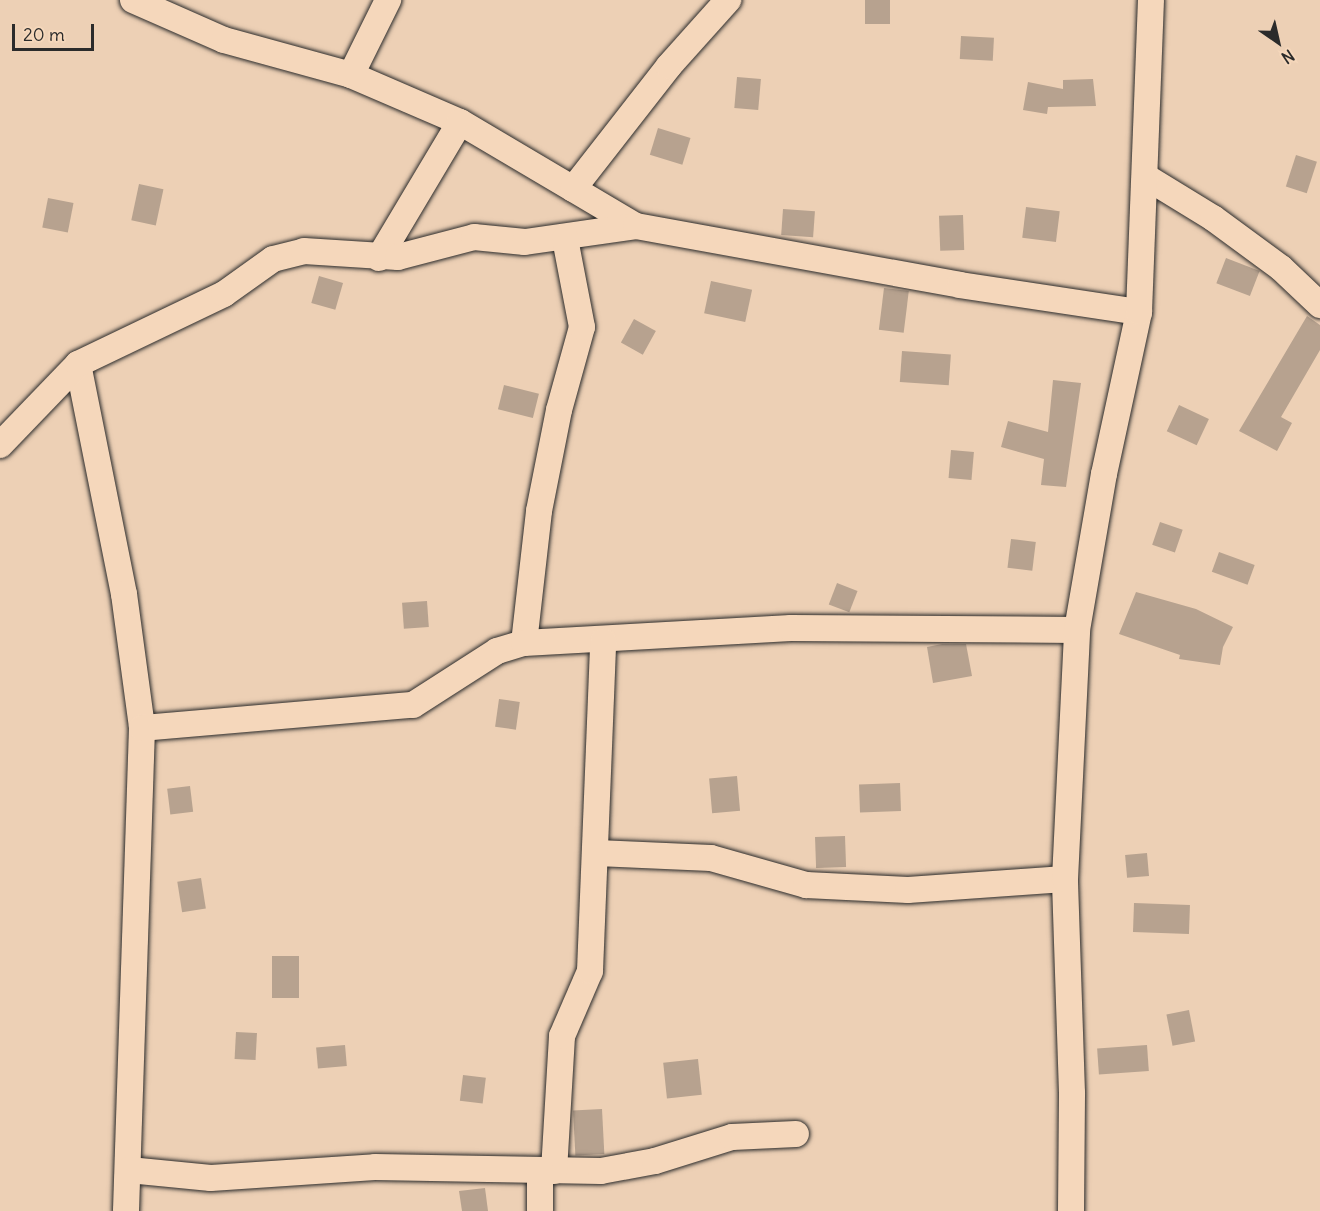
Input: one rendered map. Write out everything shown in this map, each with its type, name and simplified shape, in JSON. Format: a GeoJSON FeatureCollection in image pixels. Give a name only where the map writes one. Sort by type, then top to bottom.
{"type":"FeatureCollection","features":[{"type":"Feature","properties":{"kind":"street"},"geometry":{"type":"LineString","coordinates":[[133,0],[224,40],[351,75],[460,122],[636,226],[960,285],[1138,312]]}},
{"type":"Feature","properties":{"kind":"street"},"geometry":{"type":"LineString","coordinates":[[351,75],[388,0]]}},
{"type":"Feature","properties":{"kind":"street"},"geometry":{"type":"LineString","coordinates":[[573,189],[669,66],[728,0]]}},
{"type":"Feature","properties":{"kind":"street"},"geometry":{"type":"LineString","coordinates":[[1071,1211],[1072,1093],[1065,879],[1077,630],[1104,474],[1138,312],[1146,177],[1150,0]]}},
{"type":"Feature","properties":{"kind":"street"},"geometry":{"type":"LineString","coordinates":[[379,258],[460,122]]}},
{"type":"Feature","properties":{"kind":"street"},"geometry":{"type":"LineString","coordinates":[[1146,177],[1213,218],[1281,268],[1320,305]]}},
{"type":"Feature","properties":{"kind":"street"},"geometry":{"type":"LineString","coordinates":[[0,445],[78,364],[224,294],[286,254],[304,251],[379,258],[398,257],[474,237],[525,242],[565,239],[636,226]]}},
{"type":"Feature","properties":{"kind":"street"},"geometry":{"type":"LineString","coordinates":[[524,643],[539,511],[559,410],[582,327],[565,239]]}},
{"type":"Feature","properties":{"kind":"street"},"geometry":{"type":"LineString","coordinates":[[78,364],[124,594],[142,728],[126,1211]]}},
{"type":"Feature","properties":{"kind":"street"},"geometry":{"type":"LineString","coordinates":[[142,728],[413,705],[497,651],[524,643],[603,641],[791,628],[1077,630]]}},
{"type":"Feature","properties":{"kind":"street"},"geometry":{"type":"LineString","coordinates":[[540,1211],[547,1171],[562,1036],[590,971],[597,853],[594,809],[603,641]]}},
{"type":"Feature","properties":{"kind":"street"},"geometry":{"type":"LineString","coordinates":[[597,853],[711,858],[806,885],[908,890],[1065,879]]}},
{"type":"Feature","properties":{"kind":"street"},"geometry":{"type":"LineString","coordinates":[[129,1170],[211,1178],[375,1167],[601,1171],[655,1161],[732,1137],[796,1134]]}},
{"type":"Feature","properties":{"kind":"building"},"geometry":{"type":"Polygon","coordinates":[[[865,0],[890,0],[890,24],[865,24],[865,0]]]}},
{"type":"Feature","properties":{"kind":"building"},"geometry":{"type":"Polygon","coordinates":[[[961,36],[994,38],[993,61],[960,59],[961,36]]]}},
{"type":"Feature","properties":{"kind":"building"},"geometry":{"type":"Polygon","coordinates":[[[737,77],[761,79],[758,110],[734,108],[737,77]]]}},
{"type":"Feature","properties":{"kind":"building"},"geometry":{"type":"Polygon","coordinates":[[[1093,79],[1096,106],[1048,107],[1047,114],[1023,110],[1028,82],[1063,89],[1063,80],[1093,79]]]}},
{"type":"Feature","properties":{"kind":"building"},"geometry":{"type":"Polygon","coordinates":[[[658,128],[691,138],[682,165],[650,155],[658,128]]]}},
{"type":"Feature","properties":{"kind":"building"},"geometry":{"type":"Polygon","coordinates":[[[1296,155],[1317,162],[1307,193],[1286,186],[1296,155]]]}},
{"type":"Feature","properties":{"kind":"building"},"geometry":{"type":"Polygon","coordinates":[[[139,184],[163,189],[156,225],[131,220],[139,184]]]}},
{"type":"Feature","properties":{"kind":"building"},"geometry":{"type":"Polygon","coordinates":[[[48,198],[74,203],[68,232],[42,227],[48,198]]]}},
{"type":"Feature","properties":{"kind":"building"},"geometry":{"type":"Polygon","coordinates":[[[1026,207],[1060,211],[1056,242],[1022,238],[1026,207]]]}},
{"type":"Feature","properties":{"kind":"building"},"geometry":{"type":"Polygon","coordinates":[[[783,209],[815,211],[813,237],[781,235],[783,209]]]}},
{"type":"Feature","properties":{"kind":"building"},"geometry":{"type":"Polygon","coordinates":[[[963,215],[964,250],[940,251],[939,216],[963,215]]]}},
{"type":"Feature","properties":{"kind":"building"},"geometry":{"type":"Polygon","coordinates":[[[1226,258],[1260,271],[1250,296],[1216,283],[1226,258]]]}},
{"type":"Feature","properties":{"kind":"building"},"geometry":{"type":"Polygon","coordinates":[[[319,276],[343,283],[335,310],[311,303],[319,276]]]}},
{"type":"Feature","properties":{"kind":"building"},"geometry":{"type":"Polygon","coordinates":[[[711,281],[752,290],[745,322],[704,313],[711,281]]]}},
{"type":"Feature","properties":{"kind":"building"},"geometry":{"type":"Polygon","coordinates":[[[884,288],[909,291],[904,333],[879,330],[884,288]]]}},
{"type":"Feature","properties":{"kind":"building"},"geometry":{"type":"Polygon","coordinates":[[[1307,316],[1320,325],[1320,350],[1281,417],[1292,423],[1277,451],[1239,431],[1307,316]]]}},
{"type":"Feature","properties":{"kind":"building"},"geometry":{"type":"Polygon","coordinates":[[[634,319],[656,331],[643,355],[621,343],[634,319]]]}},
{"type":"Feature","properties":{"kind":"building"},"geometry":{"type":"Polygon","coordinates":[[[902,351],[951,354],[949,385],[900,382],[902,351]]]}},
{"type":"Feature","properties":{"kind":"building"},"geometry":{"type":"Polygon","coordinates":[[[1053,380],[1081,383],[1066,487],[1041,485],[1044,459],[1001,447],[1008,421],[1048,432],[1053,380]]]}},
{"type":"Feature","properties":{"kind":"building"},"geometry":{"type":"Polygon","coordinates":[[[504,385],[539,394],[533,418],[498,409],[504,385]]]}},
{"type":"Feature","properties":{"kind":"building"},"geometry":{"type":"Polygon","coordinates":[[[1179,405],[1209,419],[1197,445],[1167,431],[1179,405]]]}},
{"type":"Feature","properties":{"kind":"building"},"geometry":{"type":"Polygon","coordinates":[[[951,450],[974,452],[971,480],[949,478],[951,450]]]}},
{"type":"Feature","properties":{"kind":"building"},"geometry":{"type":"Polygon","coordinates":[[[1160,522],[1183,530],[1175,553],[1152,545],[1160,522]]]}},
{"type":"Feature","properties":{"kind":"building"},"geometry":{"type":"Polygon","coordinates":[[[1011,539],[1036,542],[1032,571],[1007,568],[1011,539]]]}},
{"type":"Feature","properties":{"kind":"building"},"geometry":{"type":"Polygon","coordinates":[[[1219,552],[1255,565],[1248,585],[1212,572],[1219,552]]]}},
{"type":"Feature","properties":{"kind":"building"},"geometry":{"type":"Polygon","coordinates":[[[837,583],[858,591],[849,612],[829,604],[837,583]]]}},
{"type":"Feature","properties":{"kind":"building"},"geometry":{"type":"Polygon","coordinates":[[[1136,592],[1196,609],[1233,627],[1223,647],[1220,665],[1179,659],[1180,655],[1119,634],[1136,592]]]}},
{"type":"Feature","properties":{"kind":"building"},"geometry":{"type":"Polygon","coordinates":[[[427,601],[429,627],[404,629],[402,603],[427,601]]]}},
{"type":"Feature","properties":{"kind":"building"},"geometry":{"type":"Polygon","coordinates":[[[942,644],[966,644],[972,676],[933,683],[927,647],[942,644]]]}},
{"type":"Feature","properties":{"kind":"building"},"geometry":{"type":"Polygon","coordinates":[[[499,699],[520,702],[516,730],[495,727],[499,699]]]}},
{"type":"Feature","properties":{"kind":"building"},"geometry":{"type":"Polygon","coordinates":[[[737,776],[740,811],[712,813],[709,778],[737,776]]]}},
{"type":"Feature","properties":{"kind":"building"},"geometry":{"type":"Polygon","coordinates":[[[900,783],[901,811],[860,812],[859,784],[900,783]]]}},
{"type":"Feature","properties":{"kind":"building"},"geometry":{"type":"Polygon","coordinates":[[[190,786],[193,812],[170,815],[167,789],[190,786]]]}},
{"type":"Feature","properties":{"kind":"building"},"geometry":{"type":"Polygon","coordinates":[[[845,836],[846,867],[816,868],[815,837],[845,836]]]}},
{"type":"Feature","properties":{"kind":"building"},"geometry":{"type":"Polygon","coordinates":[[[1147,853],[1149,876],[1127,878],[1125,855],[1147,853]]]}},
{"type":"Feature","properties":{"kind":"building"},"geometry":{"type":"Polygon","coordinates":[[[201,878],[206,909],[182,912],[177,882],[201,878]]]}},
{"type":"Feature","properties":{"kind":"building"},"geometry":{"type":"Polygon","coordinates":[[[1134,903],[1190,905],[1189,934],[1133,932],[1134,903]]]}},
{"type":"Feature","properties":{"kind":"building"},"geometry":{"type":"Polygon","coordinates":[[[272,956],[299,956],[299,998],[272,998],[272,956]]]}},
{"type":"Feature","properties":{"kind":"building"},"geometry":{"type":"Polygon","coordinates":[[[1189,1010],[1195,1041],[1173,1046],[1166,1014],[1189,1010]]]}},
{"type":"Feature","properties":{"kind":"building"},"geometry":{"type":"Polygon","coordinates":[[[236,1032],[257,1033],[256,1060],[235,1059],[236,1032]]]}},
{"type":"Feature","properties":{"kind":"building"},"geometry":{"type":"Polygon","coordinates":[[[345,1045],[347,1066],[318,1068],[316,1048],[345,1045]]]}},
{"type":"Feature","properties":{"kind":"building"},"geometry":{"type":"Polygon","coordinates":[[[1147,1045],[1149,1071],[1099,1074],[1097,1048],[1147,1045]]]}},
{"type":"Feature","properties":{"kind":"building"},"geometry":{"type":"Polygon","coordinates":[[[698,1059],[702,1095],[667,1098],[663,1063],[698,1059]]]}},
{"type":"Feature","properties":{"kind":"building"},"geometry":{"type":"Polygon","coordinates":[[[463,1075],[486,1078],[483,1104],[460,1101],[463,1075]]]}},
{"type":"Feature","properties":{"kind":"building"},"geometry":{"type":"Polygon","coordinates":[[[602,1109],[604,1154],[575,1155],[573,1111],[602,1109]]]}},
{"type":"Feature","properties":{"kind":"building"},"geometry":{"type":"Polygon","coordinates":[[[485,1188],[488,1211],[462,1211],[459,1191],[485,1188]]]}}]}
